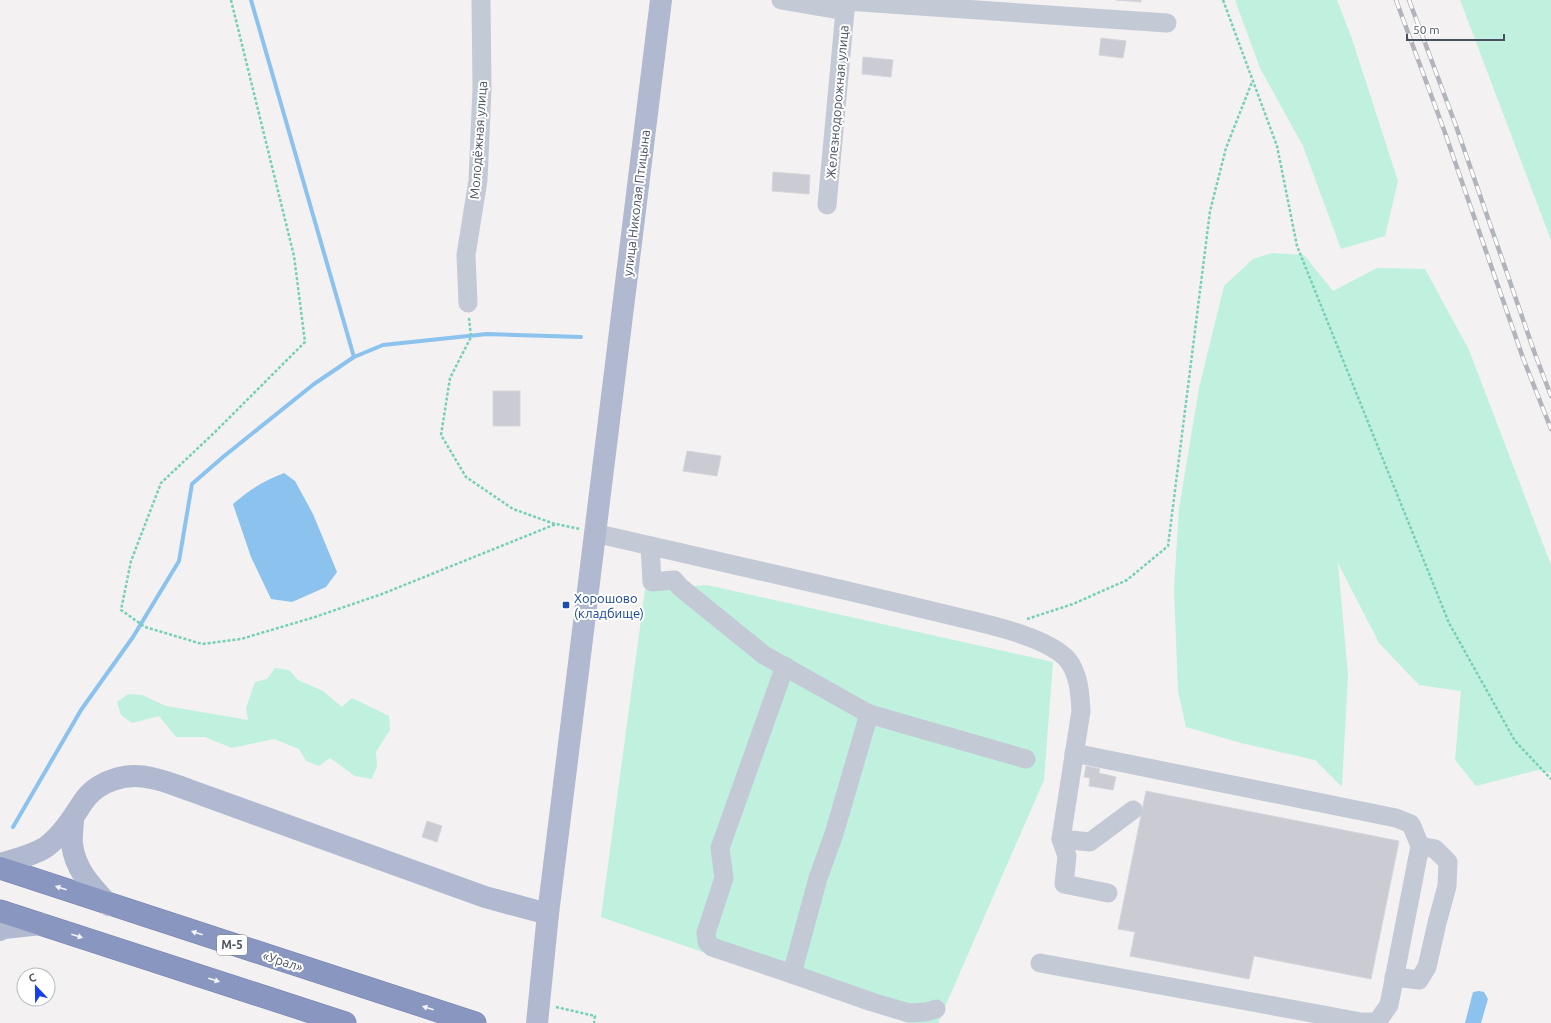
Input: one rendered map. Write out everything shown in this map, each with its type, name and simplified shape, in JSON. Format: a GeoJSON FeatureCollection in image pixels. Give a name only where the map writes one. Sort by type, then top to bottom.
{"type":"FeatureCollection","features":[{"type":"Feature","properties":{"kind":"highway","name":"«Урал»"},"geometry":{"type":"LineString","coordinates":[[0,868],[470,1022]]}},
{"type":"Feature","properties":{"kind":"highway"},"geometry":{"type":"LineString","coordinates":[[0,911],[345,1023]]}},
{"type":"Feature","properties":{"kind":"main road","name":"улица Николая Птицына"},"geometry":{"type":"LineString","coordinates":[[538,1013],[548,914],[594,533],[661,0]]}},
{"type":"Feature","properties":{"kind":"main road"},"geometry":{"type":"LineString","coordinates":[[0,864],[31,856],[46,846],[73,819],[90,793],[105,782],[126,777],[150,777],[485,897],[548,914]]}},
{"type":"Feature","properties":{"kind":"main road"},"geometry":{"type":"LineString","coordinates":[[73,819],[72,843],[80,870],[90,885],[109,904]]}},
{"type":"Feature","properties":{"kind":"main road"},"geometry":{"type":"LineString","coordinates":[[0,930],[4,928],[41,924]]}},
{"type":"Feature","properties":{"kind":"street","name":"Молодёжная улица"},"geometry":{"type":"LineString","coordinates":[[468,304],[466,256],[478,180],[482,104],[481,0]]}},
{"type":"Feature","properties":{"kind":"street"},"geometry":{"type":"LineString","coordinates":[[780,0],[1167,23]]}},
{"type":"Feature","properties":{"kind":"street","name":"Железнодорожная улица"},"geometry":{"type":"LineString","coordinates":[[827,205],[846,4]]}},
{"type":"Feature","properties":{"kind":"street"},"geometry":{"type":"LineString","coordinates":[[594,533],[892,601],[1002,628],[1053,648],[1067,659],[1075,674],[1080,691],[1081,711],[1061,839],[1067,856],[1064,884],[1108,893]]}},
{"type":"Feature","properties":{"kind":"street"},"geometry":{"type":"LineString","coordinates":[[650,546],[652,582],[674,580],[680,587],[764,655],[869,714],[1026,759]]}},
{"type":"Feature","properties":{"kind":"street"},"geometry":{"type":"LineString","coordinates":[[785,666],[720,848],[724,878],[706,933],[707,942],[712,947],[872,1002],[909,1013],[926,1012],[936,1009]]}},
{"type":"Feature","properties":{"kind":"street"},"geometry":{"type":"LineString","coordinates":[[792,974],[818,878],[834,834],[869,714]]}},
{"type":"Feature","properties":{"kind":"street"},"geometry":{"type":"LineString","coordinates":[[1040,963],[1361,1022],[1377,1022],[1389,1005],[1420,846],[1411,824],[1396,818],[1075,744]]}},
{"type":"Feature","properties":{"kind":"street"},"geometry":{"type":"LineString","coordinates":[[1061,839],[1090,842],[1133,810]]}},
{"type":"Feature","properties":{"kind":"street"},"geometry":{"type":"LineString","coordinates":[[1394,977],[1419,980],[1427,967],[1447,886],[1448,862],[1435,849],[1420,846]]}},
{"type":"Feature","properties":{"kind":"path"},"geometry":{"type":"LineString","coordinates":[[231,0],[294,256],[305,342],[215,432],[161,483],[131,561],[121,610],[145,627],[202,644],[241,639],[315,617],[382,594],[556,524]]}},
{"type":"Feature","properties":{"kind":"path"},"geometry":{"type":"LineString","coordinates":[[1223,0],[1277,146],[1297,246],[1449,623],[1514,741],[1551,779]]}},
{"type":"Feature","properties":{"kind":"path"},"geometry":{"type":"LineString","coordinates":[[1002,628],[1073,604],[1128,580],[1168,546],[1210,211],[1226,148],[1252,81]]}},
{"type":"Feature","properties":{"kind":"path"},"geometry":{"type":"LineString","coordinates":[[470,329],[471,337],[450,378],[441,435],[466,477],[513,509],[556,524],[594,533]]}},
{"type":"Feature","properties":{"kind":"path"},"geometry":{"type":"LineString","coordinates":[[538,1013],[595,1016],[594,1023]]}},
{"type":"Feature","properties":{"kind":"green space"},"geometry":{"type":"Polygon","coordinates":[[[1235,0],[1337,0],[1352,39],[1398,181],[1385,236],[1341,249],[1303,146],[1260,68],[1235,0]]]}},
{"type":"Feature","properties":{"kind":"green space"},"geometry":{"type":"Polygon","coordinates":[[[1460,0],[1551,0],[1551,240],[1460,0]]]}},
{"type":"Feature","properties":{"kind":"green space"},"geometry":{"type":"Polygon","coordinates":[[[1272,253],[1304,255],[1333,291],[1377,268],[1425,269],[1469,350],[1551,565],[1551,773],[1538,770],[1476,786],[1455,760],[1461,691],[1419,685],[1379,643],[1338,563],[1348,675],[1342,787],[1315,760],[1241,743],[1186,727],[1178,691],[1174,589],[1179,509],[1199,388],[1224,286],[1253,259],[1272,253]]]}},
{"type":"Feature","properties":{"kind":"green space"},"geometry":{"type":"Polygon","coordinates":[[[707,585],[1053,662],[1044,780],[938,1023],[908,1023],[601,917],[645,590],[707,585]]]}},
{"type":"Feature","properties":{"kind":"green space"},"geometry":{"type":"Polygon","coordinates":[[[275,668],[289,670],[298,680],[323,691],[342,707],[352,698],[389,716],[390,730],[376,752],[377,766],[372,779],[355,776],[330,758],[319,766],[306,761],[299,749],[274,739],[232,748],[205,737],[176,737],[159,716],[132,723],[121,715],[117,702],[128,694],[142,695],[166,706],[248,720],[246,708],[255,682],[267,679],[275,668]]]}},
{"type":"Feature","properties":{"kind":"water"},"geometry":{"type":"Polygon","coordinates":[[[284,473],[295,481],[313,514],[337,572],[326,587],[292,602],[271,599],[251,557],[233,504],[257,486],[284,473]]]}},
{"type":"Feature","properties":{"kind":"water"},"geometry":{"type":"Polygon","coordinates":[[[1473,992],[1484,992],[1488,999],[1481,1023],[1465,1023],[1473,992]]]}},
{"type":"Feature","properties":{"kind":"building"},"geometry":{"type":"Polygon","coordinates":[[[1116,0],[1141,0],[1141,2],[1116,0]]]}},
{"type":"Feature","properties":{"kind":"building"},"geometry":{"type":"Polygon","coordinates":[[[1101,38],[1126,41],[1123,58],[1099,55],[1101,38]]]}},
{"type":"Feature","properties":{"kind":"building"},"geometry":{"type":"Polygon","coordinates":[[[863,57],[893,60],[891,77],[862,74],[863,57]]]}},
{"type":"Feature","properties":{"kind":"building"},"geometry":{"type":"Polygon","coordinates":[[[773,172],[810,175],[809,194],[772,191],[773,172]]]}},
{"type":"Feature","properties":{"kind":"building"},"geometry":{"type":"Polygon","coordinates":[[[493,391],[520,391],[520,426],[493,426],[493,391]]]}},
{"type":"Feature","properties":{"kind":"building"},"geometry":{"type":"Polygon","coordinates":[[[687,451],[721,456],[717,476],[683,471],[687,451]]]}},
{"type":"Feature","properties":{"kind":"building"},"geometry":{"type":"Polygon","coordinates":[[[1086,766],[1100,769],[1099,773],[1116,777],[1113,790],[1089,786],[1090,778],[1084,777],[1086,766]]]}},
{"type":"Feature","properties":{"kind":"building"},"geometry":{"type":"Polygon","coordinates":[[[1146,791],[1399,841],[1371,979],[1254,956],[1249,979],[1130,956],[1135,932],[1118,929],[1146,791]]]}},
{"type":"Feature","properties":{"kind":"building"},"geometry":{"type":"Polygon","coordinates":[[[427,821],[442,826],[437,842],[422,837],[427,821]]]}},
{"type":"Feature","properties":{"kind":"waterway"},"geometry":{"type":"LineString","coordinates":[[251,0],[354,357]]}},
{"type":"Feature","properties":{"kind":"waterway"},"geometry":{"type":"LineString","coordinates":[[13,827],[81,710],[133,637],[179,561],[192,484],[223,457],[314,384],[354,357],[383,345],[487,334],[581,337]]}},
{"type":"Feature","properties":{"kind":"railway"},"geometry":{"type":"LineString","coordinates":[[1396,0],[1444,130],[1523,358],[1551,429]]}},
{"type":"Feature","properties":{"kind":"railway"},"geometry":{"type":"LineString","coordinates":[[1409,0],[1456,126],[1551,396]]}},
{"type":"Feature","properties":{"kind":"place","name":"Хорошово (кладбище)"},"geometry":{"type":"Point","coordinates":[566,605]}}]}
